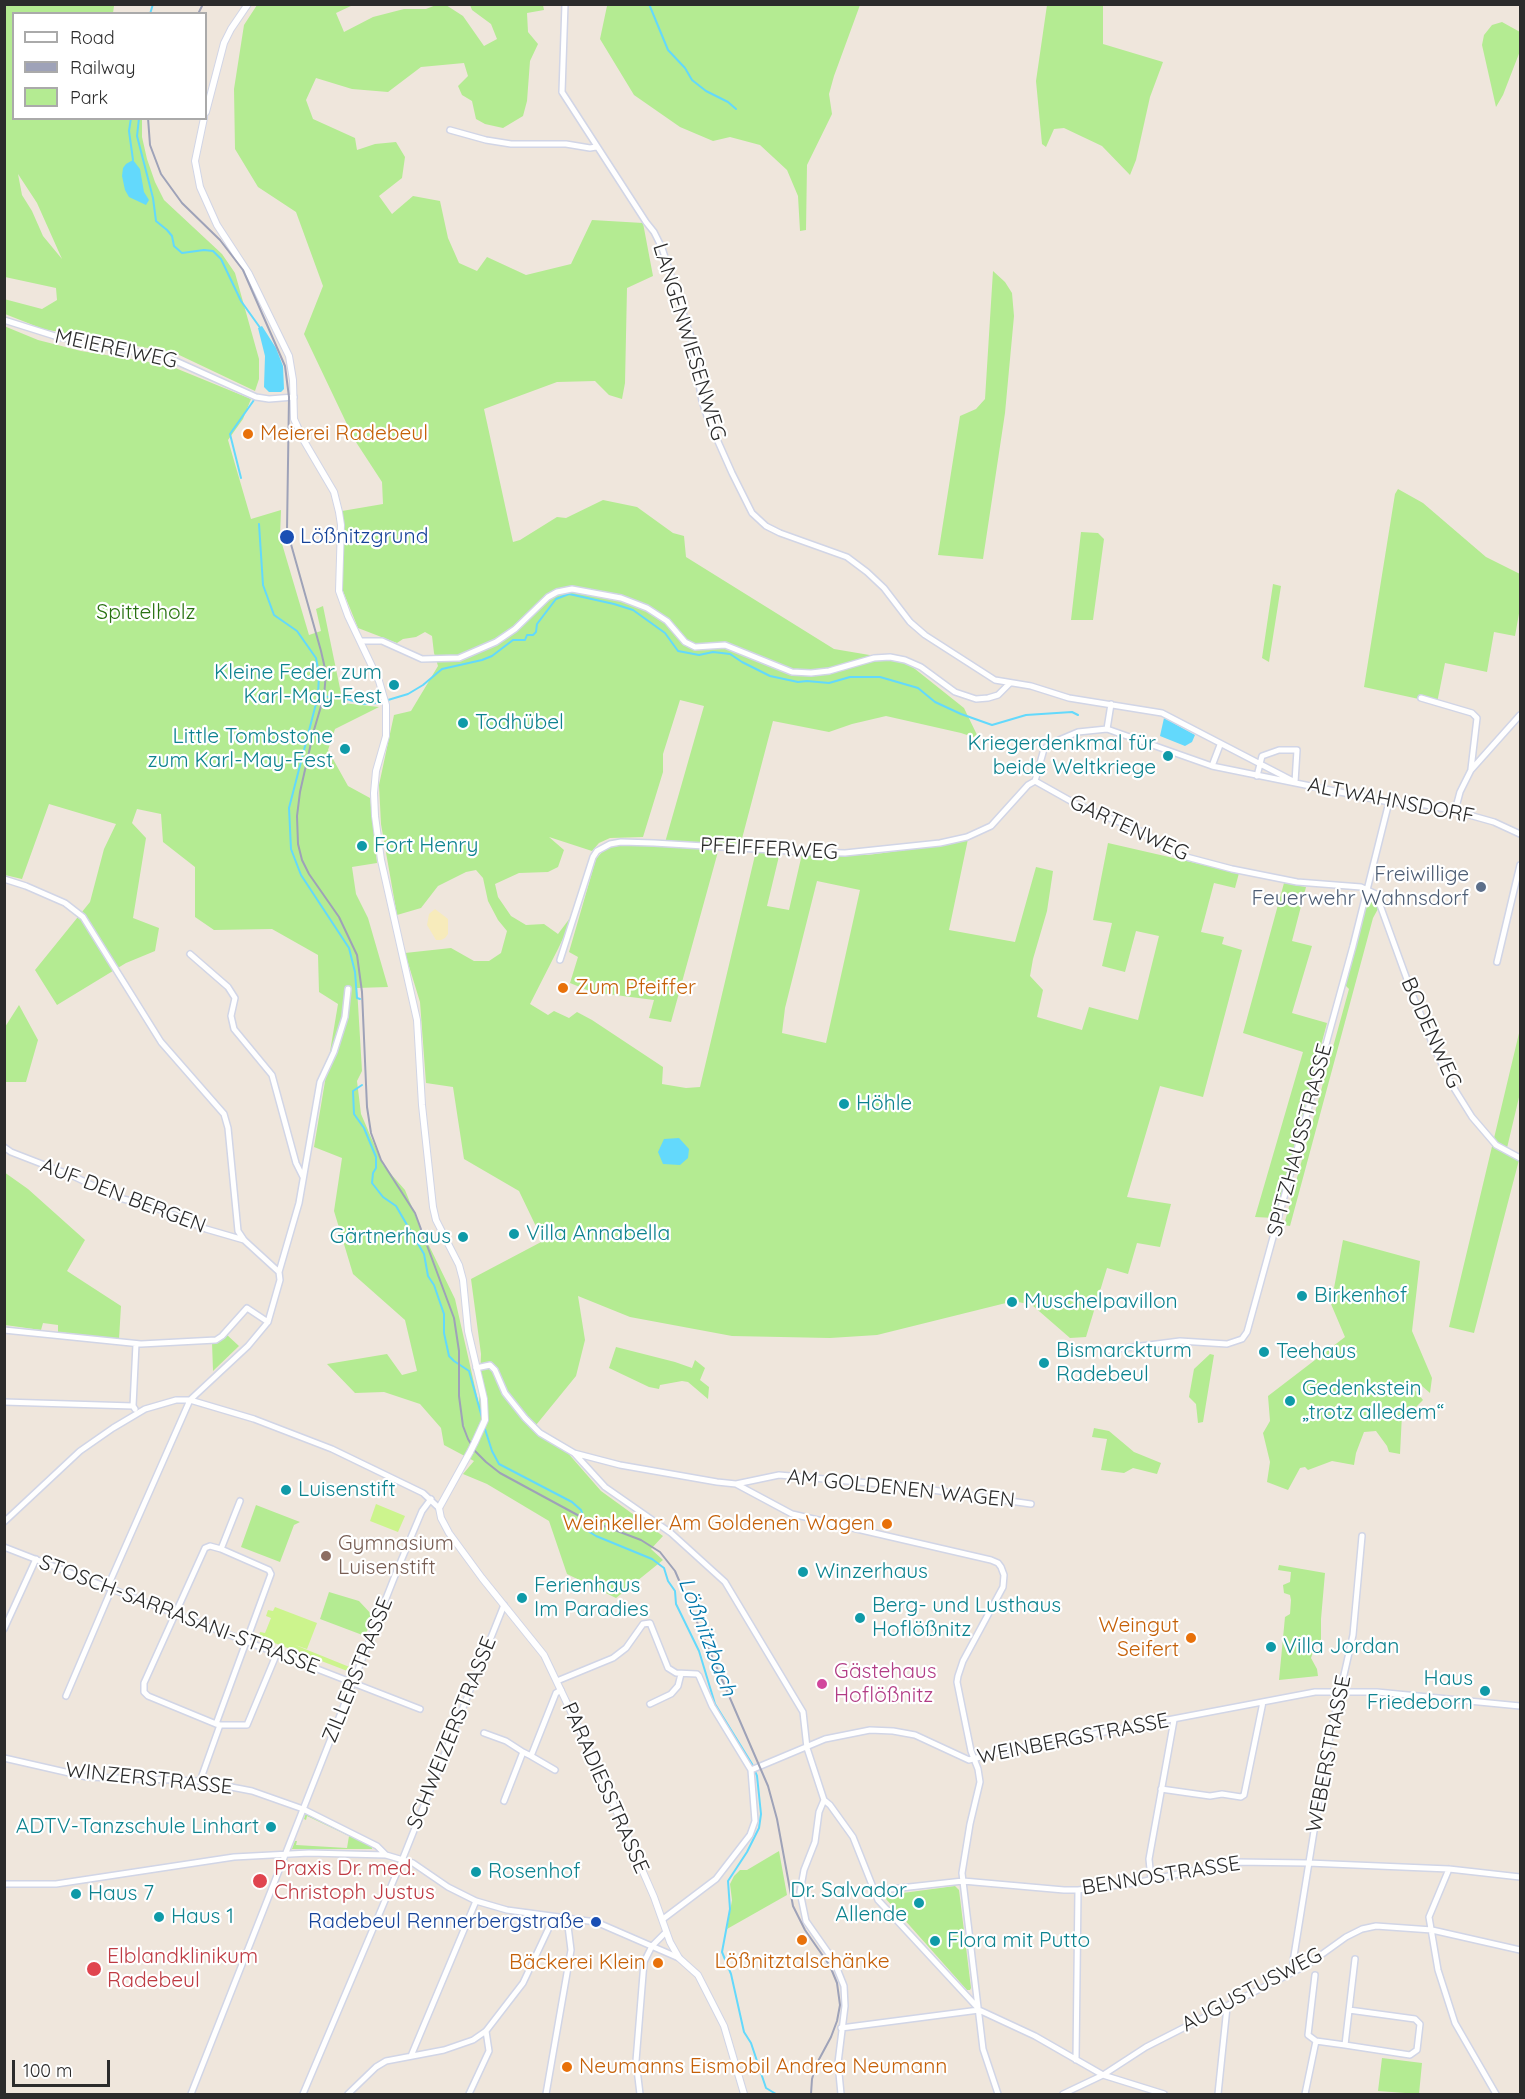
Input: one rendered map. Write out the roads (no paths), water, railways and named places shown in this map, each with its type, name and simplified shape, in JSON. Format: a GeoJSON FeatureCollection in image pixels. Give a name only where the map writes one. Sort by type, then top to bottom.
{"type":"FeatureCollection","features":[{"type":"Feature","properties":{"kind":"street"},"geometry":{"type":"LineString","coordinates":[[207,108],[224,43],[248,4]]}},
{"type":"Feature","properties":{"kind":"street","name":"LANGENWIESENWEG"},"geometry":{"type":"LineString","coordinates":[[565,4],[562,92],[654,232],[662,248],[691,338],[702,401],[708,419],[752,513],[766,526],[780,533],[847,557],[884,588],[910,622],[925,635],[987,676],[1010,683]]}},
{"type":"Feature","properties":{"kind":"street"},"geometry":{"type":"LineString","coordinates":[[204,120],[195,161],[200,187],[218,225],[249,274],[289,356],[294,419],[334,492],[341,525],[339,591],[386,705],[386,736],[376,771],[374,793],[381,860],[417,1020],[422,1105],[433,1207],[436,1220],[459,1265],[463,1280],[468,1331],[484,1399],[485,1415],[481,1432],[440,1508]]}},
{"type":"Feature","properties":{"kind":"street"},"geometry":{"type":"LineString","coordinates":[[450,130],[511,144],[566,144],[596,147]]}},
{"type":"Feature","properties":{"kind":"street","name":"MEIEREIWEG"},"geometry":{"type":"LineString","coordinates":[[4,320],[58,337],[169,358],[256,397],[269,399],[294,397]]}},
{"type":"Feature","properties":{"kind":"street"},"geometry":{"type":"LineString","coordinates":[[361,641],[382,641],[422,659],[459,658],[475,652],[514,629],[548,597],[557,592],[572,589],[621,598],[646,608],[667,621],[685,642],[695,647],[725,645],[792,672],[829,671],[874,658],[890,657],[921,667],[955,692],[976,699],[998,695],[1010,683]]}},
{"type":"Feature","properties":{"kind":"street","name":"ALTWAHNSDORF"},"geometry":{"type":"LineString","coordinates":[[1010,683],[1031,686],[1069,698],[1162,713],[1295,782]]}},
{"type":"Feature","properties":{"kind":"street"},"geometry":{"type":"LineString","coordinates":[[1421,698],[1472,713],[1477,718],[1471,770]]}},
{"type":"Feature","properties":{"kind":"street"},"geometry":{"type":"LineString","coordinates":[[1035,780],[1044,749],[1078,732],[1107,729],[1112,704]]}},
{"type":"Feature","properties":{"kind":"street"},"geometry":{"type":"LineString","coordinates":[[1455,811],[1460,792],[1471,770],[1521,715]]}},
{"type":"Feature","properties":{"kind":"street","name":"ALTWAHNSDORF"},"geometry":{"type":"LineString","coordinates":[[1107,729],[1212,766],[1389,802],[1421,804],[1455,811],[1494,822],[1521,834]]}},
{"type":"Feature","properties":{"kind":"street"},"geometry":{"type":"LineString","coordinates":[[1212,766],[1221,745]]}},
{"type":"Feature","properties":{"kind":"street","name":"ALTWAHNSDORF"},"geometry":{"type":"LineString","coordinates":[[1260,764],[1262,756],[1266,754],[1279,750],[1297,750],[1295,782]]}},
{"type":"Feature","properties":{"kind":"street"},"geometry":{"type":"LineString","coordinates":[[1257,776],[1260,764]]}},
{"type":"Feature","properties":{"kind":"street","name":"GARTENWEG"},"geometry":{"type":"LineString","coordinates":[[1035,780],[1076,804],[1140,831],[1179,855],[1232,869],[1298,882],[1368,889]]}},
{"type":"Feature","properties":{"kind":"street","name":"PFEIFFERWEG"},"geometry":{"type":"LineString","coordinates":[[560,960],[593,857],[597,851],[610,844],[654,843],[845,853],[940,843],[968,837],[991,826],[1035,780]]}},
{"type":"Feature","properties":{"kind":"street","name":"SPITZHAUSSTRASSE"},"geometry":{"type":"LineString","coordinates":[[1102,1351],[1180,1341],[1227,1344],[1242,1339],[1247,1332],[1368,889],[1389,802]]}},
{"type":"Feature","properties":{"kind":"street"},"geometry":{"type":"LineString","coordinates":[[1497,962],[1521,865]]}},
{"type":"Feature","properties":{"kind":"street"},"geometry":{"type":"LineString","coordinates":[[4,879],[65,903],[83,917],[161,1042],[224,1114],[228,1128],[238,1231],[244,1240],[279,1272]]}},
{"type":"Feature","properties":{"kind":"street","name":"BODENWEG"},"geometry":{"type":"LineString","coordinates":[[1368,889],[1376,894],[1417,1004],[1452,1084],[1472,1117],[1496,1145],[1521,1158]]}},
{"type":"Feature","properties":{"kind":"street"},"geometry":{"type":"LineString","coordinates":[[190,954],[228,987],[235,998],[231,1016],[234,1029],[272,1075],[296,1163],[303,1177]]}},
{"type":"Feature","properties":{"kind":"street"},"geometry":{"type":"LineString","coordinates":[[66,1696],[189,1400],[248,1346],[268,1322],[280,1280],[279,1272],[299,1203],[320,1082],[334,1052],[345,1017],[348,989]]}},
{"type":"Feature","properties":{"kind":"street","name":"AUF DEN BERGEN"},"geometry":{"type":"LineString","coordinates":[[4,1147],[10,1152],[73,1176],[119,1198],[152,1206],[206,1229],[244,1240]]}},
{"type":"Feature","properties":{"kind":"street"},"geometry":{"type":"LineString","coordinates":[[4,1330],[136,1344],[216,1340],[247,1308],[268,1322]]}},
{"type":"Feature","properties":{"kind":"street"},"geometry":{"type":"LineString","coordinates":[[136,1344],[133,1406],[138,1412]]}},
{"type":"Feature","properties":{"kind":"street"},"geometry":{"type":"LineString","coordinates":[[476,1368],[490,1365],[495,1370],[505,1393],[540,1433],[573,1453],[605,1487],[671,1533],[725,1582],[802,1712],[805,1720],[807,1748],[824,1800],[853,1837],[878,1900],[979,2010],[1035,2036],[1103,2075],[1164,2094]]}},
{"type":"Feature","properties":{"kind":"street"},"geometry":{"type":"LineString","coordinates":[[4,1522],[80,1451],[138,1412],[176,1400],[189,1400]]}},
{"type":"Feature","properties":{"kind":"street","name":"PARADIESSTRASSE"},"geometry":{"type":"LineString","coordinates":[[189,1400],[254,1419],[332,1449],[423,1493],[440,1508],[441,1518],[449,1533],[541,1650],[595,1762],[663,1919],[666,1932],[679,1958],[698,1975],[724,2026],[744,2094]]}},
{"type":"Feature","properties":{"kind":"street"},"geometry":{"type":"LineString","coordinates":[[4,1402],[133,1406]]}},
{"type":"Feature","properties":{"kind":"street"},"geometry":{"type":"LineString","coordinates":[[573,1453],[631,1467],[736,1484],[792,1514],[998,1563],[1003,1570],[1003,1587],[958,1676],[959,1696],[980,1782],[962,1873],[983,2049],[998,2094]]}},
{"type":"Feature","properties":{"kind":"street","name":"AM GOLDENEN WAGEN"},"geometry":{"type":"LineString","coordinates":[[736,1484],[779,1475],[904,1486],[1031,1503]]}},
{"type":"Feature","properties":{"kind":"street","name":"ZILLERSTRASSE"},"geometry":{"type":"LineString","coordinates":[[285,1854],[422,1511],[431,1499]]}},
{"type":"Feature","properties":{"kind":"street"},"geometry":{"type":"LineString","coordinates":[[221,1550],[240,1501]]}},
{"type":"Feature","properties":{"kind":"street","name":"WEBERSTRASSE"},"geometry":{"type":"LineString","coordinates":[[1296,1971],[1293,1962],[1327,1750],[1353,1635],[1362,1536]]}},
{"type":"Feature","properties":{"kind":"street"},"geometry":{"type":"LineString","coordinates":[[200,1781],[218,1725],[246,1641],[272,1575],[269,1570],[221,1550],[210,1546],[205,1548],[144,1683],[144,1692],[148,1696],[218,1725],[243,1726],[250,1722],[277,1653]]}},
{"type":"Feature","properties":{"kind":"street","name":"STOSCH-SARRASANI-STRASSE"},"geometry":{"type":"LineString","coordinates":[[4,1547],[420,1709]]}},
{"type":"Feature","properties":{"kind":"street"},"geometry":{"type":"LineString","coordinates":[[4,1629],[36,1559]]}},
{"type":"Feature","properties":{"kind":"street","name":"SCHWEIZERSTRASSE"},"geometry":{"type":"LineString","coordinates":[[303,2094],[403,1858],[504,1605]]}},
{"type":"Feature","properties":{"kind":"street"},"geometry":{"type":"LineString","coordinates":[[556,1681],[613,1658],[626,1648],[641,1626],[648,1622],[653,1627],[668,1668],[681,1674],[699,1676],[712,1706],[753,1769],[755,1821],[750,1835],[716,1879],[663,1919]]}},
{"type":"Feature","properties":{"kind":"street"},"geometry":{"type":"LineString","coordinates":[[650,1704],[671,1694],[678,1686],[681,1674]]}},
{"type":"Feature","properties":{"kind":"street"},"geometry":{"type":"LineString","coordinates":[[531,1756],[556,1693],[561,1690]]}},
{"type":"Feature","properties":{"kind":"street","name":"WEINBERGSTRASSE"},"geometry":{"type":"LineString","coordinates":[[753,1769],[825,1739],[870,1730],[915,1735],[963,1758],[974,1759],[999,1752],[1174,1720],[1228,1707],[1315,1692],[1377,1692],[1521,1706]]}},
{"type":"Feature","properties":{"kind":"street"},"geometry":{"type":"LineString","coordinates":[[1161,1789],[1209,1796],[1222,1794],[1241,1797],[1244,1795],[1263,1702]]}},
{"type":"Feature","properties":{"kind":"street"},"geometry":{"type":"LineString","coordinates":[[1151,1879],[1149,1859],[1174,1720]]}},
{"type":"Feature","properties":{"kind":"street"},"geometry":{"type":"LineString","coordinates":[[484,1733],[506,1741],[555,1770]]}},
{"type":"Feature","properties":{"kind":"street"},"geometry":{"type":"LineString","coordinates":[[504,1801],[523,1752]]}},
{"type":"Feature","properties":{"kind":"street","name":"WINZERSTRASSE"},"geometry":{"type":"LineString","coordinates":[[4,1758],[87,1777],[200,1781],[252,1791],[303,1809],[377,1846],[386,1855]]}},
{"type":"Feature","properties":{"kind":"street"},"geometry":{"type":"LineString","coordinates":[[824,1800],[819,1812],[815,1842],[804,1870],[800,1892],[806,1921],[834,1961],[844,1986],[845,2006],[838,2063],[841,2094]]}},
{"type":"Feature","properties":{"kind":"street"},"geometry":{"type":"LineString","coordinates":[[191,2094],[285,1854]]}},
{"type":"Feature","properties":{"kind":"street"},"geometry":{"type":"LineString","coordinates":[[4,1884],[56,1884],[234,1857],[285,1854],[386,1855],[403,1858],[413,1863],[448,1887],[476,1901],[507,1910],[596,1922],[679,1958]]}},
{"type":"Feature","properties":{"kind":"street","name":"BENNOSTRASSE"},"geometry":{"type":"LineString","coordinates":[[873,1891],[963,1881],[1078,1890],[1151,1879],[1236,1862],[1449,1869],[1521,1877]]}},
{"type":"Feature","properties":{"kind":"street"},"geometry":{"type":"LineString","coordinates":[[1449,1869],[1429,1917],[1437,1970],[1455,2023],[1496,2094]]}},
{"type":"Feature","properties":{"kind":"street"},"geometry":{"type":"LineString","coordinates":[[1076,2060],[1078,1890]]}},
{"type":"Feature","properties":{"kind":"street"},"geometry":{"type":"LineString","coordinates":[[411,2056],[476,1901]]}},
{"type":"Feature","properties":{"kind":"street"},"geometry":{"type":"LineString","coordinates":[[348,2094],[381,2064],[444,2050],[473,2040],[486,2031],[523,1983],[554,1917]]}},
{"type":"Feature","properties":{"kind":"street"},"geometry":{"type":"LineString","coordinates":[[546,2094],[571,1950],[567,1918]]}},
{"type":"Feature","properties":{"kind":"street","name":"AUGUSTUSWEG"},"geometry":{"type":"LineString","coordinates":[[1063,2094],[1103,2075],[1146,2047],[1307,1965],[1346,1937],[1362,1929],[1376,1926],[1432,1930],[1521,1950]]}},
{"type":"Feature","properties":{"kind":"street"},"geometry":{"type":"LineString","coordinates":[[640,2094],[636,2061],[644,1962],[652,1946],[666,1932]]}},
{"type":"Feature","properties":{"kind":"street","name":"AUGUSTUSWEG"},"geometry":{"type":"LineString","coordinates":[[1345,2045],[1355,1959]]}},
{"type":"Feature","properties":{"kind":"street","name":"AUGUSTUSWEG"},"geometry":{"type":"LineString","coordinates":[[1316,1976],[1308,2035],[1316,2041]]}},
{"type":"Feature","properties":{"kind":"street"},"geometry":{"type":"LineString","coordinates":[[1218,2094],[1227,2007]]}},
{"type":"Feature","properties":{"kind":"street"},"geometry":{"type":"LineString","coordinates":[[842,2028],[979,2010]]}},
{"type":"Feature","properties":{"kind":"street"},"geometry":{"type":"LineString","coordinates":[[1305,2094],[1316,2041],[1410,2055],[1417,2050],[1420,2025],[1415,2019],[1349,2010]]}},
{"type":"Feature","properties":{"kind":"street"},"geometry":{"type":"LineString","coordinates":[[469,2094],[489,2051],[486,2031]]}},
{"type":"Feature","properties":{"kind":"water"},"geometry":{"type":"Polygon","coordinates":[[[133,160],[140,169],[144,192],[149,200],[146,205],[129,197],[125,190],[123,168],[133,160]]]}},
{"type":"Feature","properties":{"kind":"water"},"geometry":{"type":"Polygon","coordinates":[[[262,326],[276,348],[283,366],[284,389],[281,392],[269,392],[264,387],[265,356],[258,328],[262,326]]]}},
{"type":"Feature","properties":{"kind":"water"},"geometry":{"type":"Polygon","coordinates":[[[1164,718],[1195,735],[1192,742],[1185,746],[1160,736],[1164,718]]]}},
{"type":"Feature","properties":{"kind":"water"},"geometry":{"type":"Polygon","coordinates":[[[679,1138],[689,1149],[688,1158],[680,1165],[663,1164],[658,1152],[664,1139],[679,1138]]]}},
{"type":"Feature","properties":{"kind":"waterway","name":"Lößnitzbach"},"geometry":{"type":"LineString","coordinates":[[151,12],[153,4]]}},
{"type":"Feature","properties":{"kind":"waterway"},"geometry":{"type":"LineString","coordinates":[[649,4],[668,50],[685,68],[692,80],[736,109]]}},
{"type":"Feature","properties":{"kind":"waterway"},"geometry":{"type":"LineString","coordinates":[[131,120],[129,131],[133,160]]}},
{"type":"Feature","properties":{"kind":"waterway","name":"Lößnitzbach"},"geometry":{"type":"LineString","coordinates":[[139,120],[137,136],[153,198],[156,221],[172,236],[174,246],[182,253],[213,251],[221,259],[241,301],[261,329]]}},
{"type":"Feature","properties":{"kind":"waterway","name":"Lößnitzbach"},"geometry":{"type":"LineString","coordinates":[[241,478],[230,434],[254,400]]}},
{"type":"Feature","properties":{"kind":"waterway","name":"Lößnitzbach"},"geometry":{"type":"LineString","coordinates":[[259,524],[263,585],[274,615],[297,631],[316,658],[319,674],[318,696],[289,808],[291,849],[301,875],[349,948],[355,972],[357,998],[360,999]]}},
{"type":"Feature","properties":{"kind":"waterway"},"geometry":{"type":"LineString","coordinates":[[318,696],[344,698],[362,704],[378,703],[408,694],[442,669],[482,660],[492,656],[513,640],[525,640],[527,635],[533,635],[536,632],[537,624],[556,599],[569,594],[633,610],[665,633],[678,651],[699,655],[713,652],[730,654],[770,676],[798,682],[829,683],[850,677],[880,677],[918,688],[935,702],[992,725],[1026,715],[1072,712],[1078,715]]}},
{"type":"Feature","properties":{"kind":"waterway","name":"Lößnitzbach"},"geometry":{"type":"LineString","coordinates":[[362,1085],[353,1091],[354,1114],[364,1128],[376,1157],[372,1183],[383,1197],[396,1206],[424,1254],[428,1276],[434,1285],[444,1314],[444,1333],[449,1356],[469,1371],[483,1421]]}},
{"type":"Feature","properties":{"kind":"waterway","name":"Lößnitzbach"},"geometry":{"type":"LineString","coordinates":[[484,1426],[499,1464],[572,1502],[581,1510],[588,1531],[652,1559],[664,1568],[668,1581],[675,1591],[676,1604],[699,1651],[715,1704],[752,1764],[757,1776],[761,1814],[759,1828],[728,1881],[730,1909],[722,1952],[731,1974],[744,2032],[751,2043],[766,2088],[776,2094]]}},
{"type":"Feature","properties":{"kind":"railway"},"geometry":{"type":"LineString","coordinates":[[199,12],[203,4]]}},
{"type":"Feature","properties":{"kind":"railway"},"geometry":{"type":"LineString","coordinates":[[148,120],[150,145],[161,174],[182,203],[220,240],[243,270],[285,366],[289,397],[287,530],[326,673],[324,696],[300,792],[297,816],[298,844],[309,874],[339,917],[357,955],[362,992],[367,1107],[371,1133],[381,1160],[415,1213],[454,1318],[459,1351],[459,1396],[463,1426],[475,1451],[500,1473],[583,1518],[641,1540],[660,1552],[675,1571],[768,1786],[777,1819],[793,1906],[805,1930],[830,1966],[837,1983],[840,2005],[837,2021],[816,2065],[811,2094]]}},
{"type":"Feature","properties":{"kind":"place","name":"Meierei Radebeul"},"geometry":{"type":"Point","coordinates":[248,434]}},
{"type":"Feature","properties":{"kind":"place","name":"Lößnitzgrund"},"geometry":{"type":"Point","coordinates":[287,537]}},
{"type":"Feature","properties":{"kind":"place","name":"Kleine Feder zum Karl-May-Fest"},"geometry":{"type":"Point","coordinates":[394,685]}},
{"type":"Feature","properties":{"kind":"place","name":"Todhübel"},"geometry":{"type":"Point","coordinates":[463,723]}},
{"type":"Feature","properties":{"kind":"place","name":"Little Tombstone zum Karl-May-Fest"},"geometry":{"type":"Point","coordinates":[345,749]}},
{"type":"Feature","properties":{"kind":"place","name":"Kriegerdenkmal für beide Weltkriege"},"geometry":{"type":"Point","coordinates":[1168,756]}},
{"type":"Feature","properties":{"kind":"place","name":"Fort Henry"},"geometry":{"type":"Point","coordinates":[362,846]}},
{"type":"Feature","properties":{"kind":"place","name":"Freiwillige Feuerwehr Wahnsdorf"},"geometry":{"type":"Point","coordinates":[1481,887]}},
{"type":"Feature","properties":{"kind":"place","name":"Zum Pfeiffer"},"geometry":{"type":"Point","coordinates":[563,988]}},
{"type":"Feature","properties":{"kind":"place","name":"Höhle"},"geometry":{"type":"Point","coordinates":[844,1104]}},
{"type":"Feature","properties":{"kind":"place","name":"Villa Annabella"},"geometry":{"type":"Point","coordinates":[514,1234]}},
{"type":"Feature","properties":{"kind":"place","name":"Gärtnerhaus"},"geometry":{"type":"Point","coordinates":[463,1237]}},
{"type":"Feature","properties":{"kind":"place","name":"Birkenhof"},"geometry":{"type":"Point","coordinates":[1302,1296]}},
{"type":"Feature","properties":{"kind":"place","name":"Muschelpavillon"},"geometry":{"type":"Point","coordinates":[1012,1302]}},
{"type":"Feature","properties":{"kind":"place","name":"Teehaus"},"geometry":{"type":"Point","coordinates":[1264,1352]}},
{"type":"Feature","properties":{"kind":"place","name":"Bismarckturm Radebeul"},"geometry":{"type":"Point","coordinates":[1044,1363]}},
{"type":"Feature","properties":{"kind":"place","name":"Gedenkstein „trotz alledem“"},"geometry":{"type":"Point","coordinates":[1290,1401]}},
{"type":"Feature","properties":{"kind":"place","name":"Luisenstift"},"geometry":{"type":"Point","coordinates":[286,1490]}},
{"type":"Feature","properties":{"kind":"place","name":"Weinkeller Am Goldenen Wagen"},"geometry":{"type":"Point","coordinates":[887,1524]}},
{"type":"Feature","properties":{"kind":"place","name":"Gymnasium Luisenstift"},"geometry":{"type":"Point","coordinates":[326,1556]}},
{"type":"Feature","properties":{"kind":"place","name":"Winzerhaus"},"geometry":{"type":"Point","coordinates":[803,1572]}},
{"type":"Feature","properties":{"kind":"place","name":"Ferienhaus Im Paradies"},"geometry":{"type":"Point","coordinates":[522,1598]}},
{"type":"Feature","properties":{"kind":"place","name":"Berg- und Lusthaus Hoflößnitz"},"geometry":{"type":"Point","coordinates":[860,1618]}},
{"type":"Feature","properties":{"kind":"place","name":"Weingut Seifert"},"geometry":{"type":"Point","coordinates":[1191,1638]}},
{"type":"Feature","properties":{"kind":"place","name":"Villa Jordan"},"geometry":{"type":"Point","coordinates":[1271,1647]}},
{"type":"Feature","properties":{"kind":"place","name":"Gästehaus Hoflößnitz"},"geometry":{"type":"Point","coordinates":[822,1684]}},
{"type":"Feature","properties":{"kind":"place","name":"Haus Friedeborn"},"geometry":{"type":"Point","coordinates":[1485,1691]}},
{"type":"Feature","properties":{"kind":"place","name":"ADTV-Tanzschule Linhart"},"geometry":{"type":"Point","coordinates":[271,1827]}},
{"type":"Feature","properties":{"kind":"place","name":"Rosenhof"},"geometry":{"type":"Point","coordinates":[476,1872]}},
{"type":"Feature","properties":{"kind":"place","name":"Praxis Dr. med. Christoph Justus"},"geometry":{"type":"Point","coordinates":[260,1881]}},
{"type":"Feature","properties":{"kind":"place","name":"Haus 7"},"geometry":{"type":"Point","coordinates":[76,1894]}},
{"type":"Feature","properties":{"kind":"place","name":"Dr. Salvador Allende"},"geometry":{"type":"Point","coordinates":[919,1903]}},
{"type":"Feature","properties":{"kind":"place","name":"Haus 1"},"geometry":{"type":"Point","coordinates":[159,1917]}},
{"type":"Feature","properties":{"kind":"place","name":"Radebeul Rennerbergstraße"},"geometry":{"type":"Point","coordinates":[596,1922]}},
{"type":"Feature","properties":{"kind":"place","name":"Lößnitztalschänke"},"geometry":{"type":"Point","coordinates":[802,1940]}},
{"type":"Feature","properties":{"kind":"place","name":"Flora mit Putto"},"geometry":{"type":"Point","coordinates":[935,1941]}},
{"type":"Feature","properties":{"kind":"place","name":"Bäckerei Klein"},"geometry":{"type":"Point","coordinates":[658,1963]}},
{"type":"Feature","properties":{"kind":"place","name":"Elblandklinikum Radebeul"},"geometry":{"type":"Point","coordinates":[94,1969]}},
{"type":"Feature","properties":{"kind":"place","name":"Neumanns Eismobil Andrea Neumann"},"geometry":{"type":"Point","coordinates":[567,2067]}},
{"type":"Feature","properties":{"kind":"park label","name":"Spittelholz"},"geometry":{"type":"Point","coordinates":[146,613]}}]}
